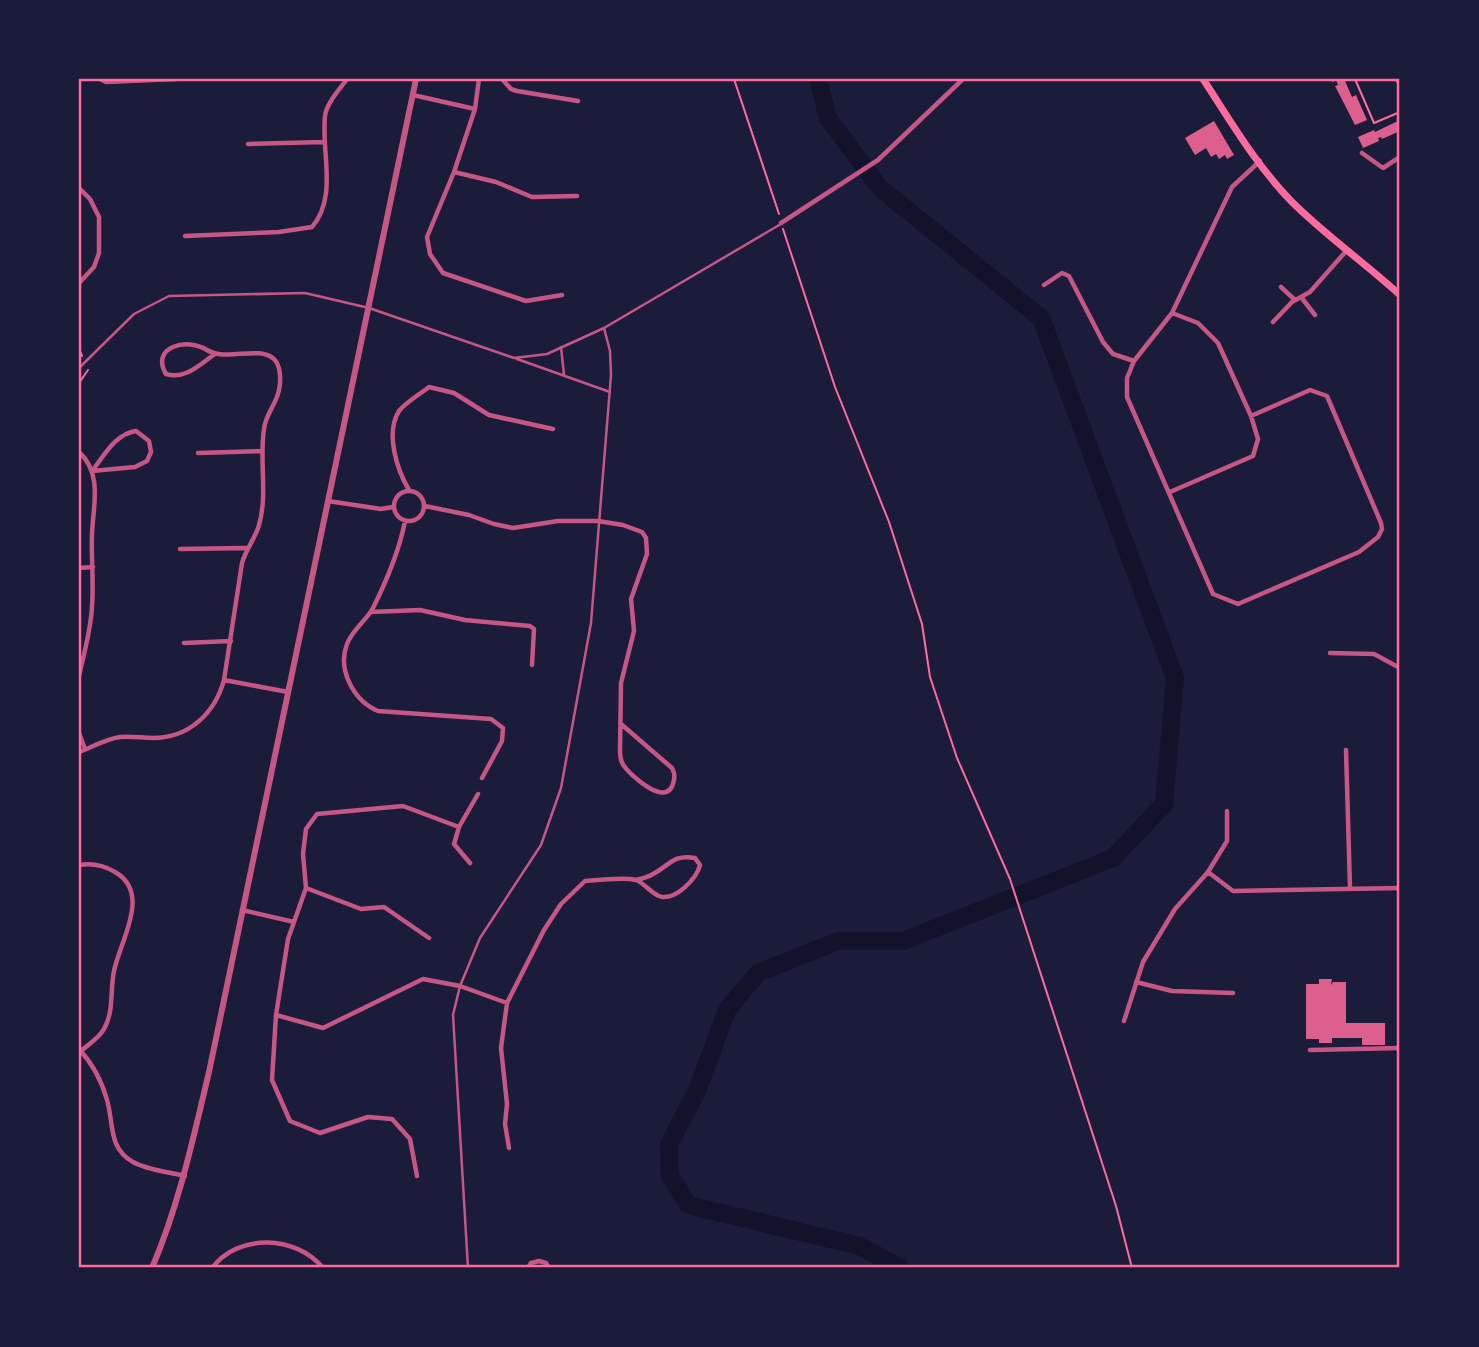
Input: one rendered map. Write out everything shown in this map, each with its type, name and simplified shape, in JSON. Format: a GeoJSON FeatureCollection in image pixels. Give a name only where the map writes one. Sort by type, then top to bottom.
{"type":"FeatureCollection","features":[{"type":"Feature","properties":{"kind":"main road"},"geometry":{"type":"LineString","coordinates":[[1203,79],[1242,139],[1288,198],[1400,295]]}},
{"type":"Feature","properties":{"kind":"street"},"geometry":{"type":"LineString","coordinates":[[100,79],[106,82],[176,79]]}},
{"type":"Feature","properties":{"kind":"street"},"geometry":{"type":"LineString","coordinates":[[185,236],[279,232],[312,227],[322,216],[326,194],[325,113],[347,79]]}},
{"type":"Feature","properties":{"kind":"street"},"geometry":{"type":"LineString","coordinates":[[152,1268],[185,1176],[209,1072],[416,79]]}},
{"type":"Feature","properties":{"kind":"street"},"geometry":{"type":"LineString","coordinates":[[479,79],[475,109],[454,172],[427,237],[430,254],[443,273],[526,301],[562,295]]}},
{"type":"Feature","properties":{"kind":"street"},"geometry":{"type":"LineString","coordinates":[[502,79],[511,89],[517,91],[578,101]]}},
{"type":"Feature","properties":{"kind":"street"},"geometry":{"type":"LineString","coordinates":[[782,223],[878,160],[963,79]]}},
{"type":"Feature","properties":{"kind":"street"},"geometry":{"type":"LineString","coordinates":[[413,95],[475,109]]}},
{"type":"Feature","properties":{"kind":"street"},"geometry":{"type":"LineString","coordinates":[[248,144],[325,142]]}},
{"type":"Feature","properties":{"kind":"street"},"geometry":{"type":"LineString","coordinates":[[1362,153],[1383,168],[1400,157]]}},
{"type":"Feature","properties":{"kind":"street"},"geometry":{"type":"LineString","coordinates":[[1251,416],[1310,390],[1327,396],[1382,529],[1378,537],[1359,552],[1238,604],[1213,594],[1127,397],[1127,378],[1134,361],[1172,313],[1232,187],[1260,161]]}},
{"type":"Feature","properties":{"kind":"street"},"geometry":{"type":"LineString","coordinates":[[454,172],[496,182],[532,197],[578,196]]}},
{"type":"Feature","properties":{"kind":"street"},"geometry":{"type":"LineString","coordinates":[[79,188],[90,199],[99,217],[99,253],[94,267],[79,283]]}},
{"type":"Feature","properties":{"kind":"street"},"geometry":{"type":"LineString","coordinates":[[1273,322],[1295,300],[1310,292],[1347,250]]}},
{"type":"Feature","properties":{"kind":"street"},"geometry":{"type":"LineString","coordinates":[[1044,285],[1062,273],[1069,276],[1103,342],[1113,354],[1134,361]]}},
{"type":"Feature","properties":{"kind":"street"},"geometry":{"type":"LineString","coordinates":[[1281,287],[1295,300]]}},
{"type":"Feature","properties":{"kind":"street"},"geometry":{"type":"LineString","coordinates":[[1301,297],[1315,315]]}},
{"type":"Feature","properties":{"kind":"street"},"geometry":{"type":"LineString","coordinates":[[1170,492],[1253,456],[1258,439],[1251,416],[1218,343],[1198,323],[1172,313]]}},
{"type":"Feature","properties":{"kind":"street"},"geometry":{"type":"LineString","coordinates":[[79,752],[116,738],[155,738],[184,732],[207,714],[218,698],[231,641],[242,563],[246,548],[259,526],[264,425],[279,390],[279,366],[265,354],[215,354],[198,344],[187,343],[167,352],[161,365],[166,374],[176,377],[186,374],[215,354]]}},
{"type":"Feature","properties":{"kind":"street"},"geometry":{"type":"LineString","coordinates":[[425,506],[420,495],[409,490],[400,474],[393,439],[400,411],[429,387],[454,393],[489,415],[553,429]]}},
{"type":"Feature","properties":{"kind":"street"},"geometry":{"type":"LineString","coordinates":[[136,431],[149,440],[149,457],[143,464],[92,471],[111,446],[125,434],[136,431]]}},
{"type":"Feature","properties":{"kind":"street"},"geometry":{"type":"LineString","coordinates":[[79,452],[88,461],[92,471],[95,503],[92,534],[92,608],[79,676]]}},
{"type":"Feature","properties":{"kind":"street"},"geometry":{"type":"LineString","coordinates":[[198,453],[261,452]]}},
{"type":"Feature","properties":{"kind":"street"},"geometry":{"type":"LineString","coordinates":[[409,490],[397,496],[394,507],[398,517],[405,521],[418,518],[425,506]]}},
{"type":"Feature","properties":{"kind":"street"},"geometry":{"type":"LineString","coordinates":[[328,501],[381,509],[394,507]]}},
{"type":"Feature","properties":{"kind":"street"},"geometry":{"type":"LineString","coordinates":[[425,506],[513,528],[558,522],[598,521],[623,524],[642,532],[646,538],[647,554],[631,599],[634,631],[621,683],[621,724],[621,760],[623,766],[657,793],[667,793],[672,789],[674,781],[672,768],[621,724]]}},
{"type":"Feature","properties":{"kind":"street"},"geometry":{"type":"LineString","coordinates":[[405,521],[395,562],[371,612],[356,628],[348,643],[344,664],[351,685],[363,704],[378,711],[491,719],[503,728],[502,741],[482,778]]}},
{"type":"Feature","properties":{"kind":"street"},"geometry":{"type":"LineString","coordinates":[[180,550],[246,548]]}},
{"type":"Feature","properties":{"kind":"street"},"geometry":{"type":"LineString","coordinates":[[79,568],[93,567]]}},
{"type":"Feature","properties":{"kind":"street"},"geometry":{"type":"LineString","coordinates":[[371,612],[420,610],[465,620],[530,626],[535,635],[532,665]]}},
{"type":"Feature","properties":{"kind":"street"},"geometry":{"type":"LineString","coordinates":[[184,643],[231,641]]}},
{"type":"Feature","properties":{"kind":"street"},"geometry":{"type":"LineString","coordinates":[[1330,653],[1374,654],[1400,668]]}},
{"type":"Feature","properties":{"kind":"street"},"geometry":{"type":"LineString","coordinates":[[224,680],[288,692]]}},
{"type":"Feature","properties":{"kind":"street"},"geometry":{"type":"LineString","coordinates":[[79,733],[85,749]]}},
{"type":"Feature","properties":{"kind":"street"},"geometry":{"type":"LineString","coordinates":[[1346,750],[1350,888]]}},
{"type":"Feature","properties":{"kind":"street"},"geometry":{"type":"LineString","coordinates":[[470,863],[454,844],[459,827],[478,794]]}},
{"type":"Feature","properties":{"kind":"street"},"geometry":{"type":"LineString","coordinates":[[417,1176],[410,1139],[392,1119],[368,1116],[320,1133],[290,1121],[272,1080],[275,1015],[281,972],[306,888],[303,854],[306,829],[317,814],[403,806],[459,827]]}},
{"type":"Feature","properties":{"kind":"street"},"geometry":{"type":"LineString","coordinates":[[1124,1021],[1143,962],[1175,909],[1208,872],[1227,841],[1227,811]]}},
{"type":"Feature","properties":{"kind":"street"},"geometry":{"type":"LineString","coordinates":[[509,1148],[501,1048],[507,1003],[561,904],[585,881],[636,880],[652,875],[671,860],[687,856],[695,858],[700,864],[692,880],[668,897],[660,897],[636,880]]}},
{"type":"Feature","properties":{"kind":"street"},"geometry":{"type":"LineString","coordinates":[[79,865],[97,864],[120,875],[128,885],[133,912],[114,968],[110,1017],[103,1031],[80,1050],[93,1065],[101,1083],[108,1106],[112,1136],[123,1155],[135,1164],[185,1176]]}},
{"type":"Feature","properties":{"kind":"street"},"geometry":{"type":"LineString","coordinates":[[1208,872],[1233,891],[1400,888]]}},
{"type":"Feature","properties":{"kind":"street"},"geometry":{"type":"LineString","coordinates":[[306,888],[361,909],[384,907],[429,938]]}},
{"type":"Feature","properties":{"kind":"street"},"geometry":{"type":"LineString","coordinates":[[242,910],[294,922]]}},
{"type":"Feature","properties":{"kind":"street"},"geometry":{"type":"LineString","coordinates":[[275,1015],[323,1028],[423,979],[460,986],[507,1003]]}},
{"type":"Feature","properties":{"kind":"street"},"geometry":{"type":"LineString","coordinates":[[1136,982],[1172,991],[1233,993]]}},
{"type":"Feature","properties":{"kind":"street"},"geometry":{"type":"LineString","coordinates":[[1310,1050],[1400,1048]]}},
{"type":"Feature","properties":{"kind":"street"},"geometry":{"type":"LineString","coordinates":[[212,1268],[230,1251],[261,1243],[274,1243],[309,1254],[323,1268]]}},
{"type":"Feature","properties":{"kind":"street"},"geometry":{"type":"LineString","coordinates":[[528,1268],[531,1263],[539,1261],[546,1263],[549,1268]]}},
{"type":"Feature","properties":{"kind":"lane"},"geometry":{"type":"LineString","coordinates":[[514,358],[547,354],[604,328],[782,223]]}},
{"type":"Feature","properties":{"kind":"lane"},"geometry":{"type":"LineString","coordinates":[[79,368],[134,314],[169,296],[305,293],[369,308],[610,392]]}},
{"type":"Feature","properties":{"kind":"lane"},"geometry":{"type":"LineString","coordinates":[[468,1268],[453,1015],[460,986],[480,938],[541,845],[561,788],[591,623],[610,392],[610,351],[604,328]]}},
{"type":"Feature","properties":{"kind":"lane"},"geometry":{"type":"LineString","coordinates":[[561,347],[564,376]]}},
{"type":"Feature","properties":{"kind":"path"},"geometry":{"type":"LineString","coordinates":[[734,79],[835,387],[897,546],[922,624],[930,677],[953,747],[1010,879],[1116,1206],[1132,1268]]}},
{"type":"Feature","properties":{"kind":"path"},"geometry":{"type":"LineString","coordinates":[[1355,79],[1374,123],[1400,112]]}},
{"type":"Feature","properties":{"kind":"path"},"geometry":{"type":"LineString","coordinates":[[1396,79],[1400,88]]}},
{"type":"Feature","properties":{"kind":"building"},"geometry":{"type":"Polygon","coordinates":[[[1331,79],[1345,81],[1352,97],[1356,95],[1367,120],[1355,125],[1335,86],[1338,85],[1336,80],[1333,82],[1331,79]]]}},
{"type":"Feature","properties":{"kind":"building"},"geometry":{"type":"Polygon","coordinates":[[[1400,120],[1400,131],[1382,139],[1378,138],[1379,141],[1363,148],[1358,137],[1400,120]]]}},
{"type":"Feature","properties":{"kind":"building"},"geometry":{"type":"Polygon","coordinates":[[[1214,121],[1234,155],[1227,159],[1225,155],[1219,159],[1216,154],[1211,157],[1206,148],[1195,155],[1185,138],[1214,121]]]}},
{"type":"Feature","properties":{"kind":"building"},"geometry":{"type":"Polygon","coordinates":[[[1319,979],[1332,979],[1331,985],[1333,982],[1346,982],[1346,1023],[1385,1023],[1385,1045],[1362,1045],[1362,1038],[1332,1038],[1332,1043],[1306,1039],[1306,984],[1319,984],[1319,979]]]}},
{"type":"Feature","properties":{"kind":"waterway"},"geometry":{"type":"LineString","coordinates":[[818,79],[828,118],[880,188],[1041,318],[1175,678],[1164,804],[1113,858],[903,941],[838,941],[758,973],[727,1010],[697,1091],[669,1144],[670,1175],[688,1205],[860,1246],[900,1268]]}}]}
